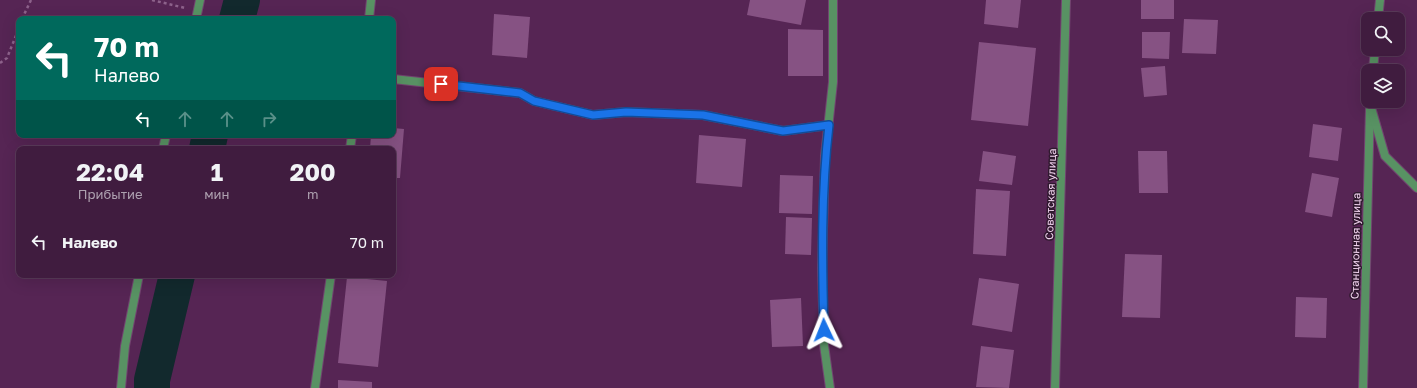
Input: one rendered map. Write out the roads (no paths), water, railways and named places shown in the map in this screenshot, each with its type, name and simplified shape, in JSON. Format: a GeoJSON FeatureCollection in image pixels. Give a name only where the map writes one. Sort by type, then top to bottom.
{"type":"FeatureCollection","features":[{"type":"Feature","properties":{"kind":"street"},"geometry":{"type":"LineString","coordinates":[[196,15],[200,0]]}},
{"type":"Feature","properties":{"kind":"street"},"geometry":{"type":"LineString","coordinates":[[368,16],[371,0]]}},
{"type":"Feature","properties":{"kind":"street"},"geometry":{"type":"LineString","coordinates":[[830,388],[824,345],[822,268],[825,156],[833,82],[832,0]]}},
{"type":"Feature","properties":{"kind":"street","name":"Советская улица"},"geometry":{"type":"LineString","coordinates":[[1055,388],[1066,0]]}},
{"type":"Feature","properties":{"kind":"street"},"geometry":{"type":"LineString","coordinates":[[1379,12],[1380,0]]}},
{"type":"Feature","properties":{"kind":"street"},"geometry":{"type":"LineString","coordinates":[[396,79],[520,93],[534,101],[593,115],[626,112],[703,115],[783,131],[829,125]]}},
{"type":"Feature","properties":{"kind":"street","name":"Станционная улица"},"geometry":{"type":"LineString","coordinates":[[1363,388],[1370,108]]}},
{"type":"Feature","properties":{"kind":"street"},"geometry":{"type":"LineString","coordinates":[[1371,108],[1385,156],[1417,188]]}},
{"type":"Feature","properties":{"kind":"street"},"geometry":{"type":"LineString","coordinates":[[121,388],[125,346],[138,278]]}},
{"type":"Feature","properties":{"kind":"street"},"geometry":{"type":"LineString","coordinates":[[315,388],[331,278]]}},
{"type":"Feature","properties":{"kind":"waterway"},"geometry":{"type":"LineString","coordinates":[[238,16],[242,0]]}},
{"type":"Feature","properties":{"kind":"waterway"},"geometry":{"type":"LineString","coordinates":[[208,146],[209,138]]}},
{"type":"Feature","properties":{"kind":"waterway"},"geometry":{"type":"LineString","coordinates":[[152,388],[152,380],[176,278]]}}]}
